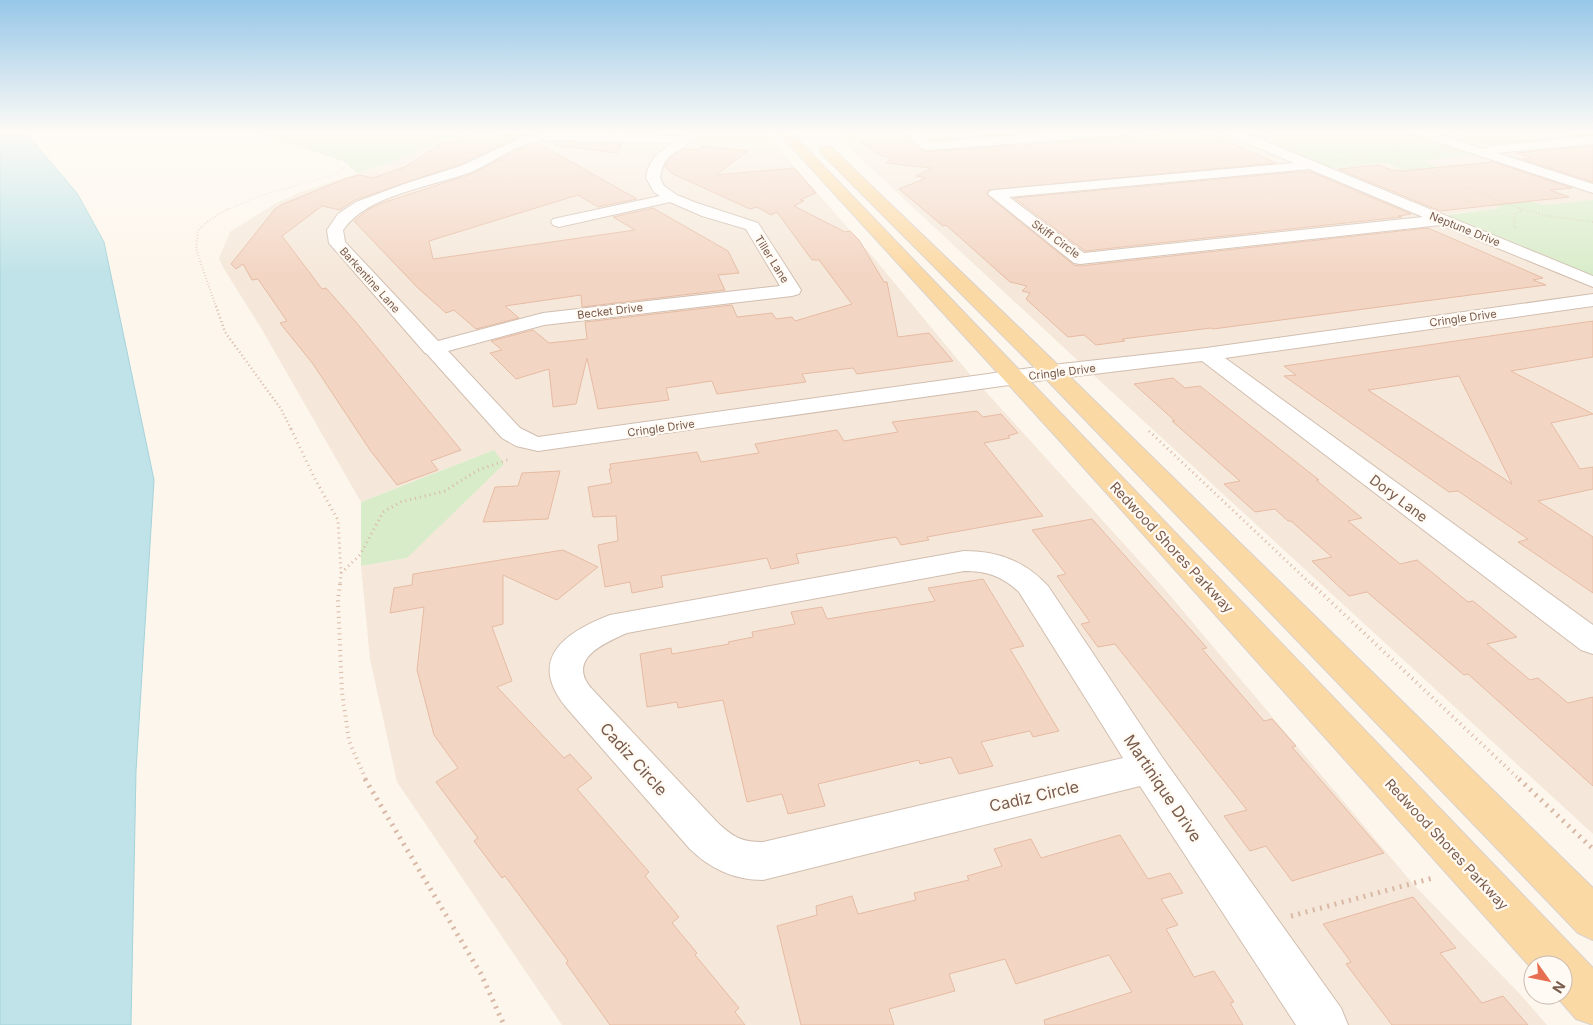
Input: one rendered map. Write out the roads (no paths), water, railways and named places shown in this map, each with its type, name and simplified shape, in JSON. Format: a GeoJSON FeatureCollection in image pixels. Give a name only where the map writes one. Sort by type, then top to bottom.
{"type":"FeatureCollection","features":[{"type":"Feature","properties":{"kind":"main road","name":"Redwood Shores Parkway"},"geometry":{"type":"LineString","coordinates":[[828,179],[1550,955]]}},
{"type":"Feature","properties":{"kind":"main road"},"geometry":{"type":"LineString","coordinates":[[855,179],[964,288],[1052,372],[1593,918]]}},
{"type":"Feature","properties":{"kind":"main road"},"geometry":{"type":"LineString","coordinates":[[1573,981],[1593,1002]]}},
{"type":"Feature","properties":{"kind":"street","name":"Barkentine Lane"},"geometry":{"type":"LineString","coordinates":[[438,179],[375,199],[356,208],[340,220],[334,228],[333,232],[337,244],[511,433],[531,443]]}},
{"type":"Feature","properties":{"kind":"street"},"geometry":{"type":"LineString","coordinates":[[654,179],[661,191],[670,198]]}},
{"type":"Feature","properties":{"kind":"street","name":"Skiff Circle"},"geometry":{"type":"LineString","coordinates":[[1160,179],[995,194],[1080,259],[1441,220]]}},
{"type":"Feature","properties":{"kind":"street","name":"Neptune Drive"},"geometry":{"type":"LineString","coordinates":[[1344,179],[1592,288]]}},
{"type":"Feature","properties":{"kind":"street"},"geometry":{"type":"LineString","coordinates":[[1562,179],[1593,189]]}},
{"type":"Feature","properties":{"kind":"street"},"geometry":{"type":"LineString","coordinates":[[559,222],[670,198]]}},
{"type":"Feature","properties":{"kind":"street","name":"Tiller Lane"},"geometry":{"type":"LineString","coordinates":[[670,198],[752,226],[792,290]]}},
{"type":"Feature","properties":{"kind":"street","name":"Cringle Drive"},"geometry":{"type":"LineString","coordinates":[[531,443],[562,442],[1052,372],[1206,354],[1592,288]]}},
{"type":"Feature","properties":{"kind":"street","name":"Becket Drive"},"geometry":{"type":"LineString","coordinates":[[432,349],[542,319],[792,290]]}},
{"type":"Feature","properties":{"kind":"street","name":"Dory Lane"},"geometry":{"type":"LineString","coordinates":[[1206,354],[1593,642]]}},
{"type":"Feature","properties":{"kind":"street","name":"Cadiz Circle"},"geometry":{"type":"LineString","coordinates":[[993,562],[964,561],[621,623],[587,638],[569,659],[565,670],[569,686],[716,848],[730,856],[746,861],[763,860],[1149,768]]}},
{"type":"Feature","properties":{"kind":"street","name":"Martinique Drive"},"geometry":{"type":"LineString","coordinates":[[993,562],[1009,569],[1030,585],[1149,768],[1324,1025]]}},
{"type":"Feature","properties":{"kind":"water"},"geometry":{"type":"Polygon","coordinates":[[[0,179],[65,179],[77,193],[104,242],[154,480],[136,771],[131,1025],[0,1025],[0,179]]]}}]}
